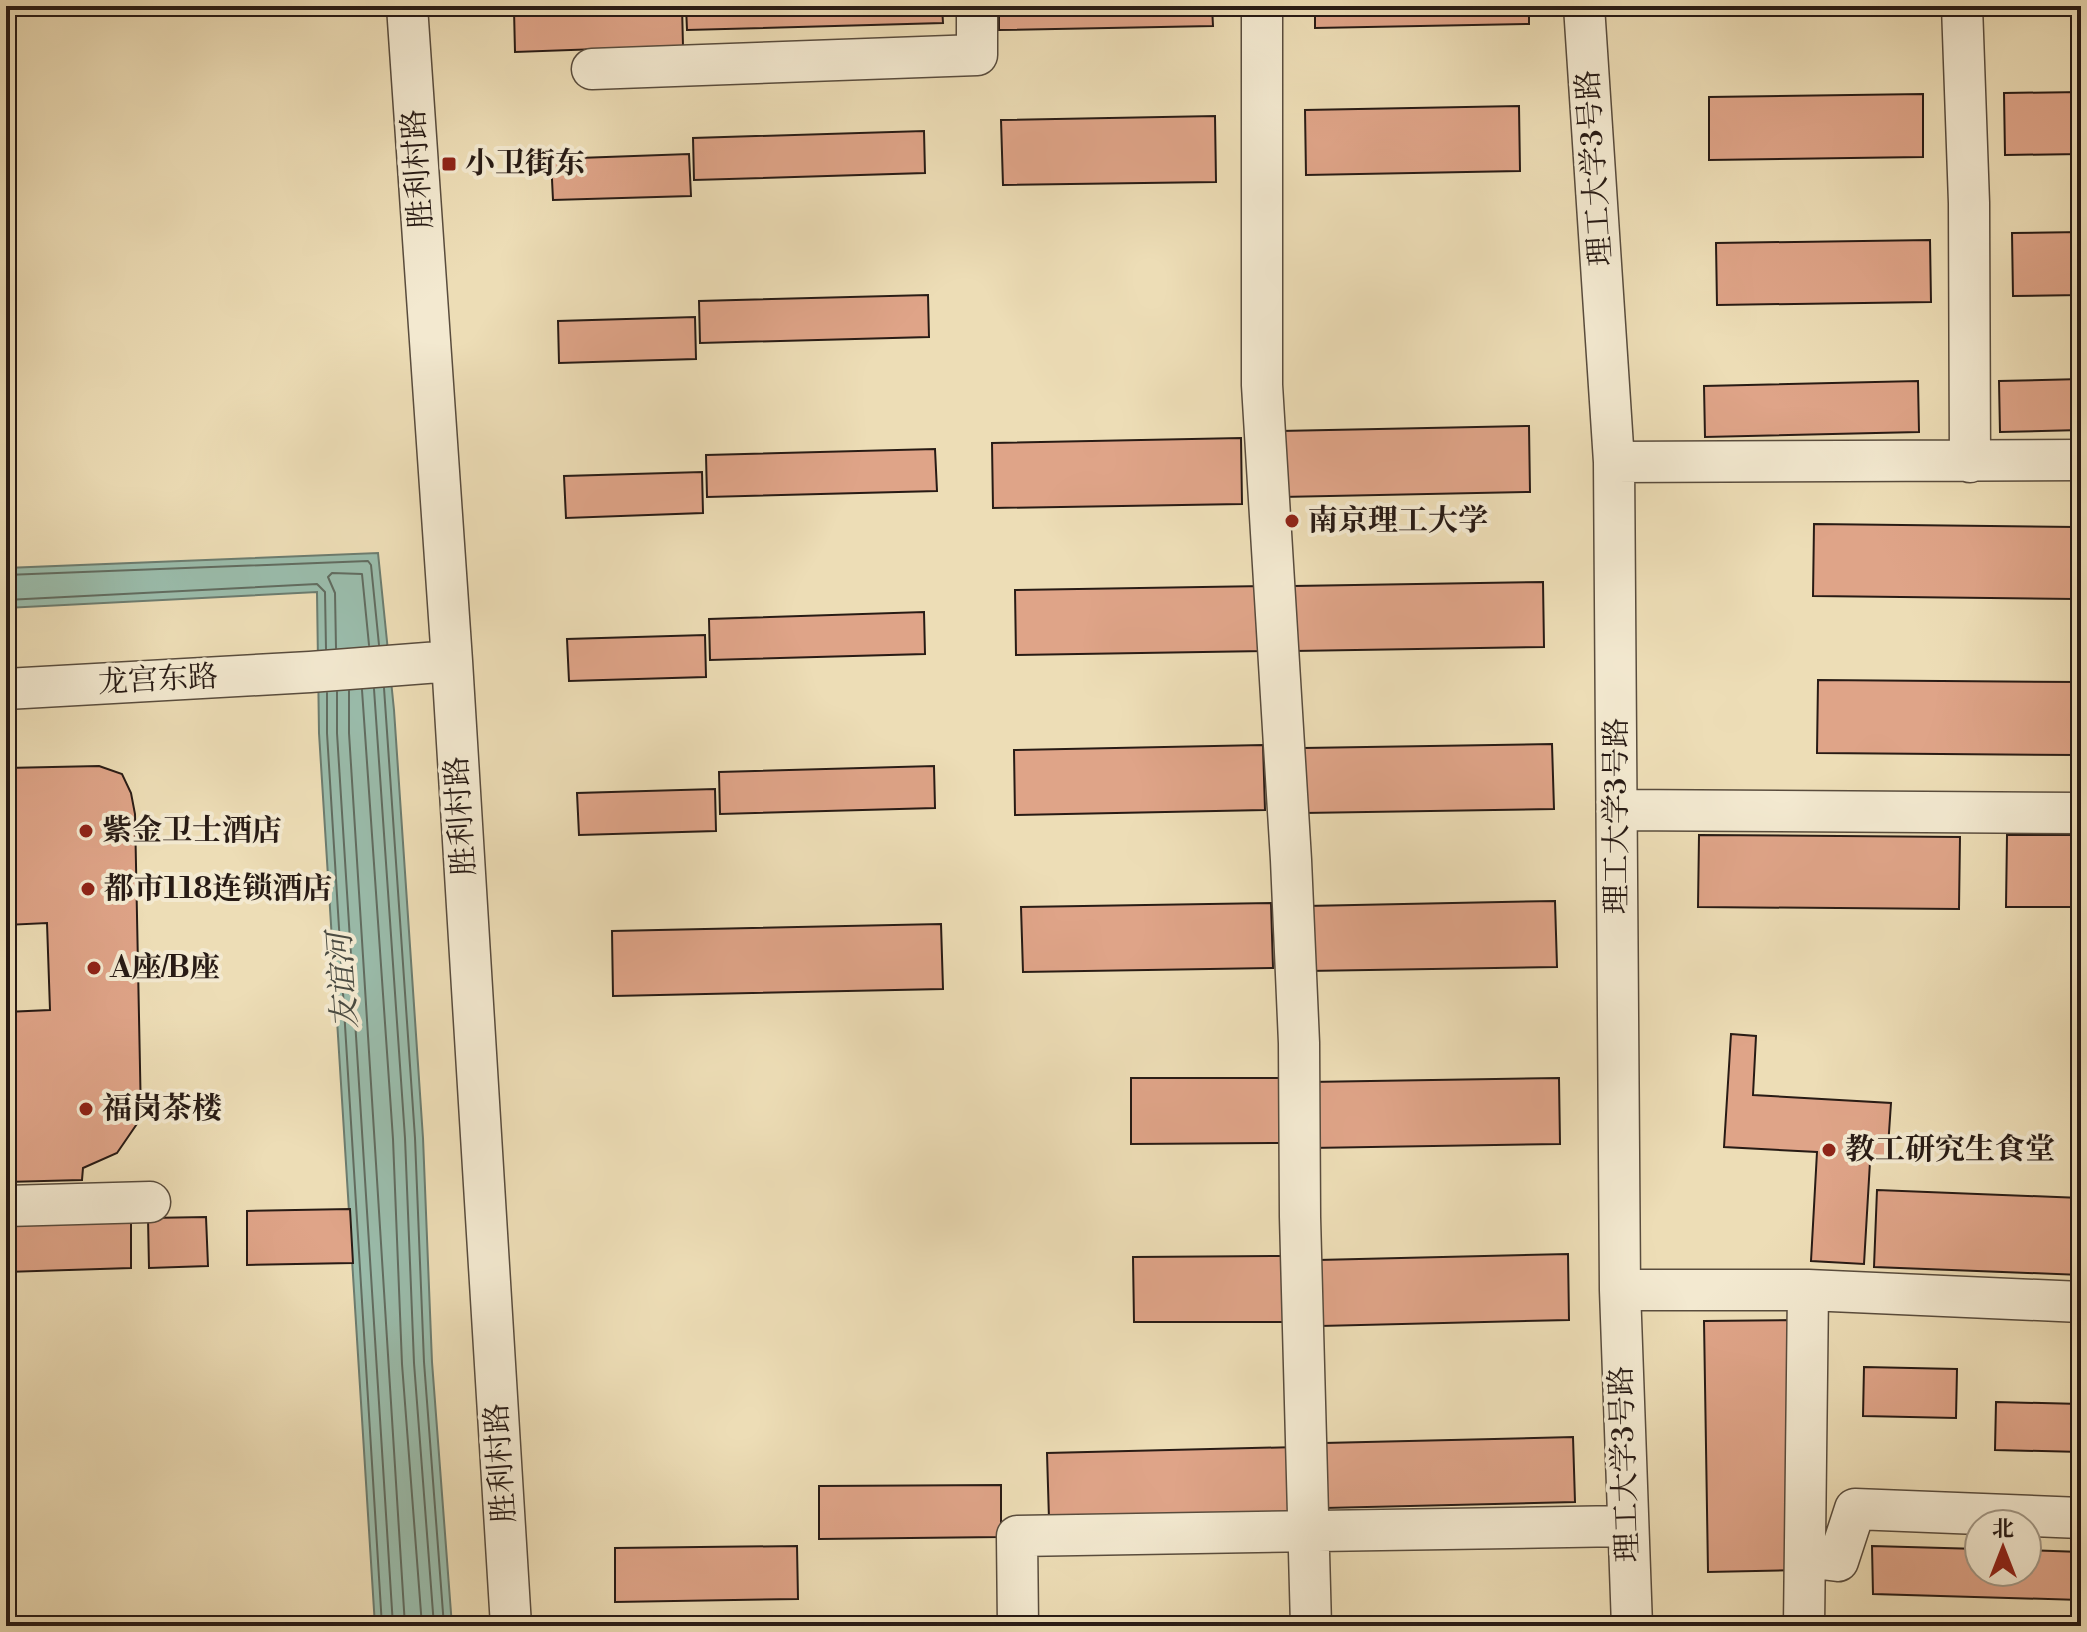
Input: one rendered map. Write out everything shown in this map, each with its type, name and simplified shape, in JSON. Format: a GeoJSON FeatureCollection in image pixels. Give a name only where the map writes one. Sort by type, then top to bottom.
{"type":"FeatureCollection","features":[{"type":"Feature","properties":{"kind":"street","name":"胜利村路"},"geometry":{"type":"LineString","coordinates":[[407,6],[452,661],[511,1626]]}},
{"type":"Feature","properties":{"kind":"street"},"geometry":{"type":"LineString","coordinates":[[592,69],[977,55],[977,6]]}},
{"type":"Feature","properties":{"kind":"street"},"geometry":{"type":"LineString","coordinates":[[1262,6],[1262,385],[1299,1043],[1311,1626]]}},
{"type":"Feature","properties":{"kind":"street","name":"理工大学3号路"},"geometry":{"type":"LineString","coordinates":[[1584,6],[1614,462],[1620,1290],[1626,1526],[1632,1626]]}},
{"type":"Feature","properties":{"kind":"street"},"geometry":{"type":"LineString","coordinates":[[1962,6],[1970,264],[1970,462]]}},
{"type":"Feature","properties":{"kind":"street"},"geometry":{"type":"LineString","coordinates":[[1614,462],[2081,460]]}},
{"type":"Feature","properties":{"kind":"street","name":"龙宫东路"},"geometry":{"type":"LineString","coordinates":[[6,689],[452,661]]}},
{"type":"Feature","properties":{"kind":"street"},"geometry":{"type":"LineString","coordinates":[[1617,810],[2081,813]]}},
{"type":"Feature","properties":{"kind":"street"},"geometry":{"type":"LineString","coordinates":[[6,1206],[150,1202]]}},
{"type":"Feature","properties":{"kind":"street"},"geometry":{"type":"LineString","coordinates":[[1620,1290],[1808,1290],[2081,1302]]}},
{"type":"Feature","properties":{"kind":"street"},"geometry":{"type":"LineString","coordinates":[[1804,1626],[1808,1290]]}},
{"type":"Feature","properties":{"kind":"street"},"geometry":{"type":"LineString","coordinates":[[1805,1557],[1838,1561],[1855,1509],[2081,1518]]}},
{"type":"Feature","properties":{"kind":"street"},"geometry":{"type":"LineString","coordinates":[[1018,1626],[1017,1536],[1626,1526]]}},
{"type":"Feature","properties":{"kind":"water","name":"友谊河"},"geometry":{"type":"Polygon","coordinates":[[[378,553],[394,710],[423,1138],[432,1362],[452,1626],[375,1626],[319,733],[317,592],[6,608],[6,568],[378,553]]]}},
{"type":"Feature","properties":{"kind":"building"},"geometry":{"type":"Polygon","coordinates":[[[682,6],[683,46],[515,52],[514,10],[682,6]]]}},
{"type":"Feature","properties":{"kind":"building"},"geometry":{"type":"Polygon","coordinates":[[[686,6],[942,6],[943,23],[687,30],[686,6]]]}},
{"type":"Feature","properties":{"kind":"building"},"geometry":{"type":"Polygon","coordinates":[[[999,6],[1212,6],[1213,26],[999,30],[999,6]]]}},
{"type":"Feature","properties":{"kind":"building"},"geometry":{"type":"Polygon","coordinates":[[[1315,6],[1529,6],[1529,24],[1315,28],[1315,6]]]}},
{"type":"Feature","properties":{"kind":"building"},"geometry":{"type":"Polygon","coordinates":[[[2081,92],[2081,154],[2005,155],[2004,93],[2081,92]]]}},
{"type":"Feature","properties":{"kind":"building"},"geometry":{"type":"Polygon","coordinates":[[[1923,94],[1923,157],[1709,160],[1709,97],[1923,94]]]}},
{"type":"Feature","properties":{"kind":"building"},"geometry":{"type":"Polygon","coordinates":[[[1519,106],[1520,171],[1306,175],[1305,110],[1519,106]]]}},
{"type":"Feature","properties":{"kind":"building"},"geometry":{"type":"Polygon","coordinates":[[[1215,116],[1216,182],[1003,185],[1001,120],[1215,116]]]}},
{"type":"Feature","properties":{"kind":"building"},"geometry":{"type":"Polygon","coordinates":[[[924,131],[925,173],[694,180],[693,138],[924,131]]]}},
{"type":"Feature","properties":{"kind":"building"},"geometry":{"type":"Polygon","coordinates":[[[689,154],[691,196],[553,200],[551,159],[689,154]]]}},
{"type":"Feature","properties":{"kind":"building"},"geometry":{"type":"Polygon","coordinates":[[[2081,232],[2081,295],[2013,296],[2012,233],[2081,232]]]}},
{"type":"Feature","properties":{"kind":"building"},"geometry":{"type":"Polygon","coordinates":[[[1930,240],[1931,302],[1717,305],[1716,243],[1930,240]]]}},
{"type":"Feature","properties":{"kind":"building"},"geometry":{"type":"Polygon","coordinates":[[[928,295],[929,337],[700,343],[699,301],[928,295]]]}},
{"type":"Feature","properties":{"kind":"building"},"geometry":{"type":"Polygon","coordinates":[[[695,317],[696,359],[559,363],[558,321],[695,317]]]}},
{"type":"Feature","properties":{"kind":"building"},"geometry":{"type":"Polygon","coordinates":[[[2081,379],[2081,430],[2000,432],[1999,381],[2081,379]]]}},
{"type":"Feature","properties":{"kind":"building"},"geometry":{"type":"Polygon","coordinates":[[[1918,381],[1919,432],[1705,437],[1704,386],[1918,381]]]}},
{"type":"Feature","properties":{"kind":"building"},"geometry":{"type":"Polygon","coordinates":[[[1529,426],[1530,492],[1281,497],[1280,431],[1529,426]]]}},
{"type":"Feature","properties":{"kind":"building"},"geometry":{"type":"Polygon","coordinates":[[[1241,438],[1242,504],[993,508],[992,443],[1241,438]]]}},
{"type":"Feature","properties":{"kind":"building"},"geometry":{"type":"Polygon","coordinates":[[[935,449],[937,491],[707,497],[706,455],[935,449]]]}},
{"type":"Feature","properties":{"kind":"building"},"geometry":{"type":"Polygon","coordinates":[[[702,472],[703,513],[566,518],[564,476],[702,472]]]}},
{"type":"Feature","properties":{"kind":"building"},"geometry":{"type":"Polygon","coordinates":[[[1814,524],[2075,527],[2074,599],[1813,596],[1814,524]]]}},
{"type":"Feature","properties":{"kind":"building"},"geometry":{"type":"Polygon","coordinates":[[[1543,582],[1544,647],[1294,651],[1293,586],[1543,582]]]}},
{"type":"Feature","properties":{"kind":"building"},"geometry":{"type":"Polygon","coordinates":[[[1264,586],[1265,651],[1016,655],[1015,590],[1264,586]]]}},
{"type":"Feature","properties":{"kind":"building"},"geometry":{"type":"Polygon","coordinates":[[[924,612],[925,654],[710,660],[709,619],[924,612]]]}},
{"type":"Feature","properties":{"kind":"building"},"geometry":{"type":"Polygon","coordinates":[[[705,635],[706,677],[569,681],[567,639],[705,635]]]}},
{"type":"Feature","properties":{"kind":"building"},"geometry":{"type":"Polygon","coordinates":[[[1818,680],[2079,682],[2078,755],[1817,753],[1818,680]]]}},
{"type":"Feature","properties":{"kind":"building"},"geometry":{"type":"Polygon","coordinates":[[[1552,744],[1554,809],[1304,813],[1303,748],[1552,744]]]}},
{"type":"Feature","properties":{"kind":"building"},"geometry":{"type":"Polygon","coordinates":[[[1263,745],[1265,810],[1015,815],[1014,750],[1263,745]]]}},
{"type":"Feature","properties":{"kind":"building","name":"A座/B座"},"geometry":{"type":"Polygon","coordinates":[[[99,766],[122,774],[131,793],[135,814],[141,1118],[117,1153],[83,1168],[82,1180],[6,1182],[6,1012],[50,1010],[47,923],[6,925],[6,768],[99,766]]]}},
{"type":"Feature","properties":{"kind":"building"},"geometry":{"type":"Polygon","coordinates":[[[934,766],[935,808],[720,814],[719,772],[934,766]]]}},
{"type":"Feature","properties":{"kind":"building"},"geometry":{"type":"Polygon","coordinates":[[[715,789],[716,831],[579,835],[577,793],[715,789]]]}},
{"type":"Feature","properties":{"kind":"building"},"geometry":{"type":"Polygon","coordinates":[[[1699,835],[1960,837],[1959,909],[1698,907],[1699,835]]]}},
{"type":"Feature","properties":{"kind":"building"},"geometry":{"type":"Polygon","coordinates":[[[2007,835],[2081,835],[2081,907],[2006,907],[2007,835]]]}},
{"type":"Feature","properties":{"kind":"building"},"geometry":{"type":"Polygon","coordinates":[[[1555,901],[1557,967],[1307,971],[1306,906],[1555,901]]]}},
{"type":"Feature","properties":{"kind":"building"},"geometry":{"type":"Polygon","coordinates":[[[1271,903],[1273,968],[1023,972],[1021,907],[1271,903]]]}},
{"type":"Feature","properties":{"kind":"building"},"geometry":{"type":"Polygon","coordinates":[[[941,924],[943,989],[613,996],[612,931],[941,924]]]}},
{"type":"Feature","properties":{"kind":"building","name":"教工研究生食堂"},"geometry":{"type":"Polygon","coordinates":[[[1731,1034],[1756,1036],[1753,1095],[1891,1103],[1887,1162],[1870,1162],[1864,1264],[1811,1261],[1817,1152],[1724,1147],[1731,1034]]]}},
{"type":"Feature","properties":{"kind":"building"},"geometry":{"type":"Polygon","coordinates":[[[1131,1078],[1284,1078],[1285,1143],[1131,1144],[1131,1078]]]}},
{"type":"Feature","properties":{"kind":"building"},"geometry":{"type":"Polygon","coordinates":[[[1559,1078],[1560,1144],[1310,1148],[1309,1082],[1559,1078]]]}},
{"type":"Feature","properties":{"kind":"building","name":"教工研究生食堂"},"geometry":{"type":"Polygon","coordinates":[[[1877,1190],[2081,1198],[2081,1275],[1874,1267],[1877,1190]]]}},
{"type":"Feature","properties":{"kind":"building"},"geometry":{"type":"Polygon","coordinates":[[[350,1209],[353,1263],[247,1265],[247,1211],[350,1209]]]}},
{"type":"Feature","properties":{"kind":"building"},"geometry":{"type":"Polygon","coordinates":[[[206,1217],[208,1266],[149,1268],[148,1218],[206,1217]]]}},
{"type":"Feature","properties":{"kind":"building"},"geometry":{"type":"Polygon","coordinates":[[[131,1221],[131,1268],[6,1272],[6,1224],[131,1221]]]}},
{"type":"Feature","properties":{"kind":"building"},"geometry":{"type":"Polygon","coordinates":[[[1568,1254],[1569,1320],[1320,1326],[1318,1260],[1568,1254]]]}},
{"type":"Feature","properties":{"kind":"building"},"geometry":{"type":"Polygon","coordinates":[[[1287,1256],[1287,1322],[1134,1322],[1133,1257],[1287,1256]]]}},
{"type":"Feature","properties":{"kind":"building"},"geometry":{"type":"Polygon","coordinates":[[[1795,1320],[1799,1570],[1708,1572],[1704,1321],[1795,1320]]]}},
{"type":"Feature","properties":{"kind":"building"},"geometry":{"type":"Polygon","coordinates":[[[1864,1367],[1957,1369],[1956,1418],[1863,1416],[1864,1367]]]}},
{"type":"Feature","properties":{"kind":"building"},"geometry":{"type":"Polygon","coordinates":[[[1996,1402],[2081,1404],[2081,1452],[1995,1450],[1996,1402]]]}},
{"type":"Feature","properties":{"kind":"building"},"geometry":{"type":"Polygon","coordinates":[[[1573,1437],[1575,1502],[1325,1508],[1324,1443],[1573,1437]]]}},
{"type":"Feature","properties":{"kind":"building"},"geometry":{"type":"Polygon","coordinates":[[[1297,1447],[1299,1513],[1049,1519],[1047,1453],[1297,1447]]]}},
{"type":"Feature","properties":{"kind":"building"},"geometry":{"type":"Polygon","coordinates":[[[1001,1485],[1001,1537],[819,1539],[819,1486],[1001,1485]]]}},
{"type":"Feature","properties":{"kind":"building"},"geometry":{"type":"Polygon","coordinates":[[[797,1546],[798,1599],[615,1602],[615,1548],[797,1546]]]}},
{"type":"Feature","properties":{"kind":"building"},"geometry":{"type":"Polygon","coordinates":[[[1872,1546],[1963,1549],[1963,1588],[2043,1588],[2043,1551],[2081,1552],[2081,1600],[1873,1594],[1872,1546]]]}},
{"type":"Feature","properties":{"kind":"building"},"geometry":{"type":"Polygon","coordinates":[[[1763,1617],[1763,1626],[1675,1626],[1674,1620],[1763,1617]]]}},
{"type":"Feature","properties":{"kind":"place","name":"小卫街东"},"geometry":{"type":"Point","coordinates":[449,164]}},
{"type":"Feature","properties":{"kind":"place","name":"南京理工大学"},"geometry":{"type":"Point","coordinates":[1292,521]}},
{"type":"Feature","properties":{"kind":"place","name":"紫金卫士酒店"},"geometry":{"type":"Point","coordinates":[86,831]}},
{"type":"Feature","properties":{"kind":"place","name":"都市118连锁酒店"},"geometry":{"type":"Point","coordinates":[88,889]}},
{"type":"Feature","properties":{"kind":"place","name":"A座/B座"},"geometry":{"type":"Point","coordinates":[94,968]}},
{"type":"Feature","properties":{"kind":"place","name":"福岗茶楼"},"geometry":{"type":"Point","coordinates":[86,1109]}},
{"type":"Feature","properties":{"kind":"place","name":"教工研究生食堂"},"geometry":{"type":"Point","coordinates":[1829,1150]}}]}
